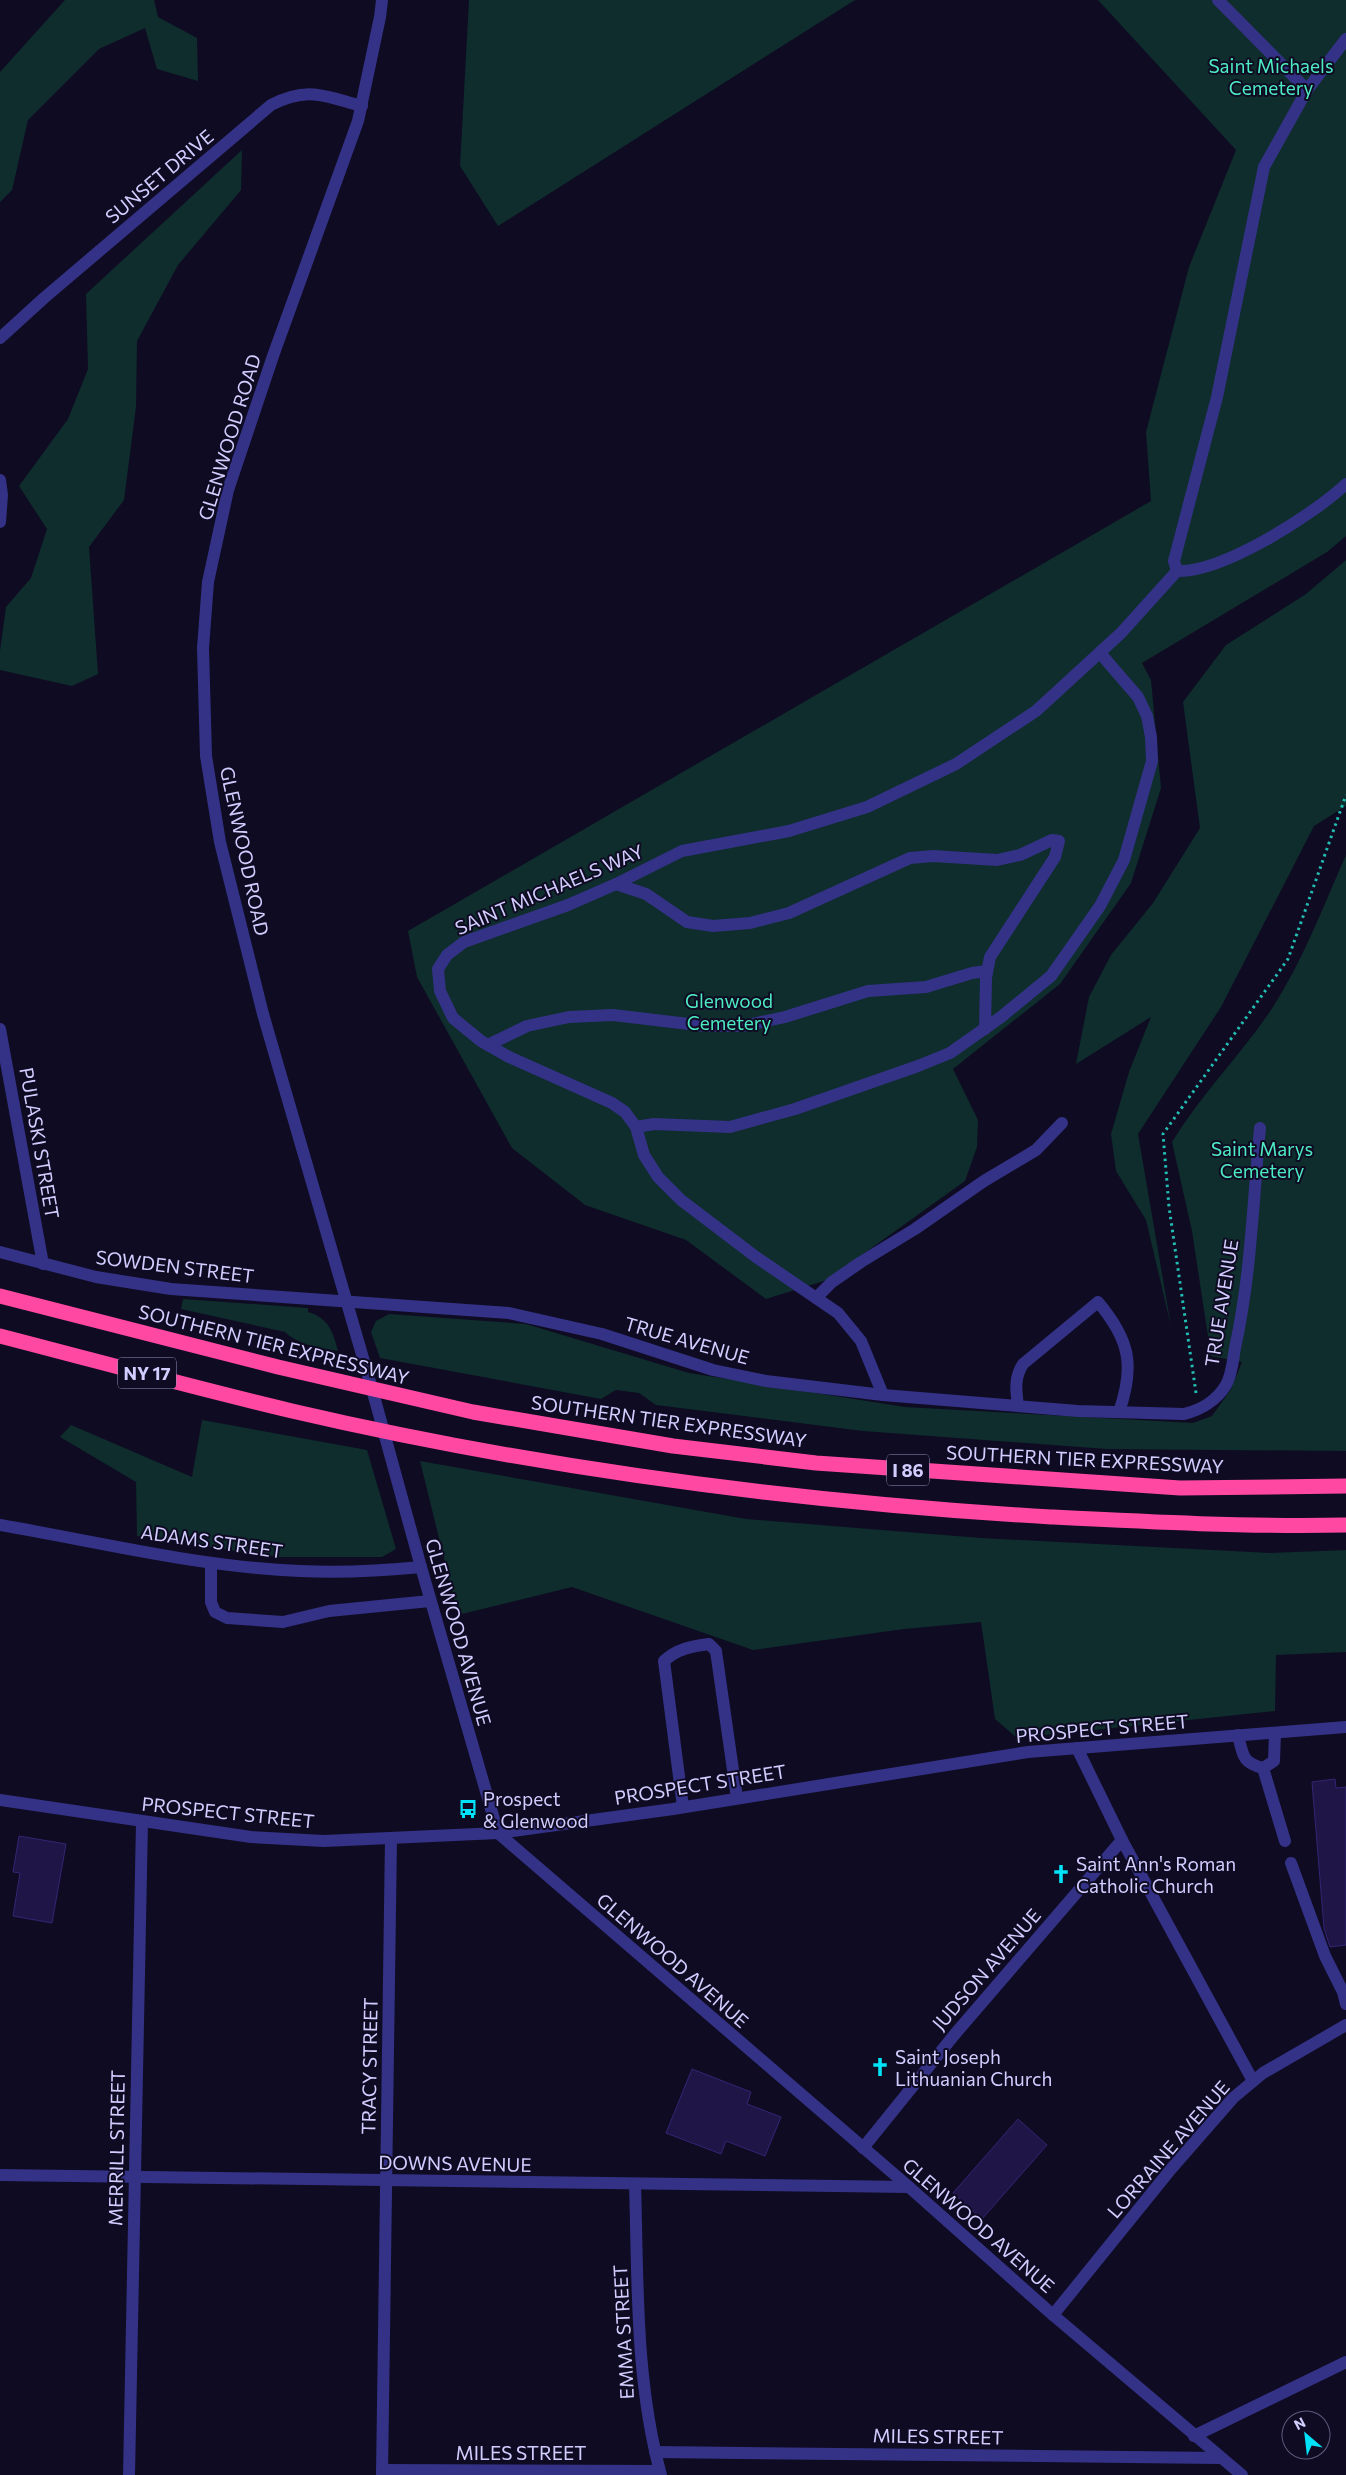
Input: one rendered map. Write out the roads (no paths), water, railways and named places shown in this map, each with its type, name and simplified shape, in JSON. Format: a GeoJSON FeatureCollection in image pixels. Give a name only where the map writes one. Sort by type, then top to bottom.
{"type":"FeatureCollection","features":[{"type":"Feature","properties":{"kind":"highway","name":"SOUTHERN TIER EXPRESSWAY"},"geometry":{"type":"LineString","coordinates":[[0,1296],[278,1367],[473,1412],[673,1446],[816,1463],[1180,1488],[1346,1486]]}},
{"type":"Feature","properties":{"kind":"highway","name":"NY 17"},"geometry":{"type":"LineString","coordinates":[[0,1336],[293,1411],[484,1450]]}},
{"type":"Feature","properties":{"kind":"highway","name":"I 86"},"geometry":{"type":"LineString","coordinates":[[484,1450],[610,1472],[823,1500],[922,1509],[1173,1524],[1346,1525]]}},
{"type":"Feature","properties":{"kind":"street","name":"GLENWOOD ROAD"},"geometry":{"type":"LineString","coordinates":[[347,1302],[262,1014],[220,842],[206,756],[203,648],[208,582],[228,490],[362,106],[382,0]]}},
{"type":"Feature","properties":{"kind":"street"},"geometry":{"type":"LineString","coordinates":[[1218,0],[1307,90]]}},
{"type":"Feature","properties":{"kind":"street"},"geometry":{"type":"LineString","coordinates":[[1346,39],[1307,90],[1264,167],[1217,397],[1174,561],[1177,571],[1192,572],[1222,562],[1284,529],[1346,484]]}},
{"type":"Feature","properties":{"kind":"street","name":"SUNSET DRIVE"},"geometry":{"type":"LineString","coordinates":[[0,338],[44,298],[271,105],[290,95],[312,93],[362,106]]}},
{"type":"Feature","properties":{"kind":"street"},"geometry":{"type":"LineString","coordinates":[[0,480],[2,495],[0,522]]}},
{"type":"Feature","properties":{"kind":"street","name":"SAINT MICHAELS WAY"},"geometry":{"type":"LineString","coordinates":[[883,1395],[861,1341],[838,1313],[756,1257],[682,1200],[658,1177],[644,1155],[636,1127],[625,1112],[612,1102],[509,1057],[488,1045],[453,1018],[440,991],[438,969],[447,954],[464,942],[568,905],[616,884],[682,851],[789,831],[866,808],[956,764],[1036,711],[1121,633],[1177,571]]}},
{"type":"Feature","properties":{"kind":"street"},"geometry":{"type":"LineString","coordinates":[[636,1127],[654,1124],[730,1126],[795,1109],[950,1053],[985,1029],[1051,976],[1100,906],[1124,860],[1152,761],[1148,716],[1138,697],[1100,653]]}},
{"type":"Feature","properties":{"kind":"street"},"geometry":{"type":"LineString","coordinates":[[616,884],[646,894],[687,922],[713,926],[750,923],[788,913],[910,858],[933,856],[997,860],[1020,855],[1052,840],[1059,841],[1055,857],[1039,884],[993,952],[987,971],[985,1029]]}},
{"type":"Feature","properties":{"kind":"street"},"geometry":{"type":"LineString","coordinates":[[488,1045],[527,1026],[569,1017],[613,1015],[706,1026],[743,1026],[785,1017],[868,991],[926,987],[972,973],[987,971]]}},
{"type":"Feature","properties":{"kind":"street","name":"PULASKI STREET"},"geometry":{"type":"LineString","coordinates":[[0,1029],[43,1264]]}},
{"type":"Feature","properties":{"kind":"street"},"geometry":{"type":"LineString","coordinates":[[816,1298],[832,1282],[861,1262],[915,1229],[984,1181],[1036,1150],[1062,1123]]}},
{"type":"Feature","properties":{"kind":"street","name":"TRUE AVENUE"},"geometry":{"type":"LineString","coordinates":[[347,1302],[509,1313],[602,1334],[713,1370],[766,1382],[883,1395],[1018,1406],[1184,1414],[1194,1412],[1216,1399],[1227,1383],[1238,1336],[1248,1264],[1260,1128]]}},
{"type":"Feature","properties":{"kind":"street","name":"SOWDEN STREET"},"geometry":{"type":"LineString","coordinates":[[0,1252],[96,1277],[171,1288],[347,1302]]}},
{"type":"Feature","properties":{"kind":"street","name":"GLENWOOD AVENUE"},"geometry":{"type":"LineString","coordinates":[[347,1302],[430,1601],[498,1833],[909,2187],[1053,2315],[1242,2475]]}},
{"type":"Feature","properties":{"kind":"street"},"geometry":{"type":"LineString","coordinates":[[1018,1406],[1015,1386],[1018,1373],[1023,1364],[1098,1302],[1110,1316],[1125,1347],[1130,1366],[1128,1388],[1119,1412]]}},
{"type":"Feature","properties":{"kind":"street","name":"ADAMS STREET"},"geometry":{"type":"LineString","coordinates":[[0,1525],[211,1563],[298,1572],[368,1572],[421,1567]]}},
{"type":"Feature","properties":{"kind":"street"},"geometry":{"type":"LineString","coordinates":[[211,1563],[211,1602],[215,1612],[227,1618],[283,1622],[329,1611],[430,1601]]}},
{"type":"Feature","properties":{"kind":"street"},"geometry":{"type":"LineString","coordinates":[[684,1807],[664,1661],[673,1652],[694,1646],[709,1644],[716,1651],[736,1798]]}},
{"type":"Feature","properties":{"kind":"street","name":"PROSPECT STREET"},"geometry":{"type":"LineString","coordinates":[[0,1800],[260,1838],[324,1842],[498,1833],[684,1807],[1028,1752],[1346,1727]]}},
{"type":"Feature","properties":{"kind":"street"},"geometry":{"type":"LineString","coordinates":[[1238,1735],[1246,1761],[1250,1765],[1263,1768],[1274,1761],[1275,1733]]}},
{"type":"Feature","properties":{"kind":"street","name":"LORRAINE AVENUE"},"geometry":{"type":"LineString","coordinates":[[1053,2315],[1171,2169],[1233,2098],[1252,2081],[1122,1840],[1077,1748]]}},
{"type":"Feature","properties":{"kind":"street"},"geometry":{"type":"LineString","coordinates":[[1263,1768],[1285,1840]]}},
{"type":"Feature","properties":{"kind":"street","name":"MERRILL STREET"},"geometry":{"type":"LineString","coordinates":[[129,2475],[142,1822]]}},
{"type":"Feature","properties":{"kind":"street","name":"TRACY STREET"},"geometry":{"type":"LineString","coordinates":[[382,2472],[391,1838]]}},
{"type":"Feature","properties":{"kind":"street","name":"JUDSON AVENUE"},"geometry":{"type":"LineString","coordinates":[[863,2148],[955,2034],[1122,1840]]}},
{"type":"Feature","properties":{"kind":"street"},"geometry":{"type":"LineString","coordinates":[[1292,1863],[1326,1956],[1343,1992],[1346,2004]]}},
{"type":"Feature","properties":{"kind":"street"},"geometry":{"type":"LineString","coordinates":[[1252,2081],[1262,2073],[1346,2025]]}},
{"type":"Feature","properties":{"kind":"street","name":"DOWNS AVENUE"},"geometry":{"type":"LineString","coordinates":[[0,2176],[909,2187]]}},
{"type":"Feature","properties":{"kind":"street","name":"EMMA STREET"},"geometry":{"type":"LineString","coordinates":[[635,2184],[640,2334],[646,2411],[660,2473]]}},
{"type":"Feature","properties":{"kind":"street"},"geometry":{"type":"LineString","coordinates":[[1194,2436],[1346,2362]]}},
{"type":"Feature","properties":{"kind":"street","name":"MILES STREET"},"geometry":{"type":"LineString","coordinates":[[656,2452],[1220,2458]]}},
{"type":"Feature","properties":{"kind":"street","name":"MILES STREET"},"geometry":{"type":"LineString","coordinates":[[382,2472],[660,2473]]}},
{"type":"Feature","properties":{"kind":"place","name":"Prospect & Glenwood"},"geometry":{"type":"Point","coordinates":[468,1809]}},
{"type":"Feature","properties":{"kind":"place","name":"Saint Ann's Roman Catholic Church"},"geometry":{"type":"Point","coordinates":[1061,1874]}},
{"type":"Feature","properties":{"kind":"place","name":"Saint Joseph Lithuanian Church"},"geometry":{"type":"Point","coordinates":[880,2067]}},
{"type":"Feature","properties":{"kind":"park label","name":"Saint Michaels Cemetery"},"geometry":{"type":"Point","coordinates":[1271,76]}},
{"type":"Feature","properties":{"kind":"park label","name":"Glenwood Cemetery"},"geometry":{"type":"Point","coordinates":[729,1011]}},
{"type":"Feature","properties":{"kind":"park label","name":"Saint Marys Cemetery"},"geometry":{"type":"Point","coordinates":[1262,1159]}}]}
